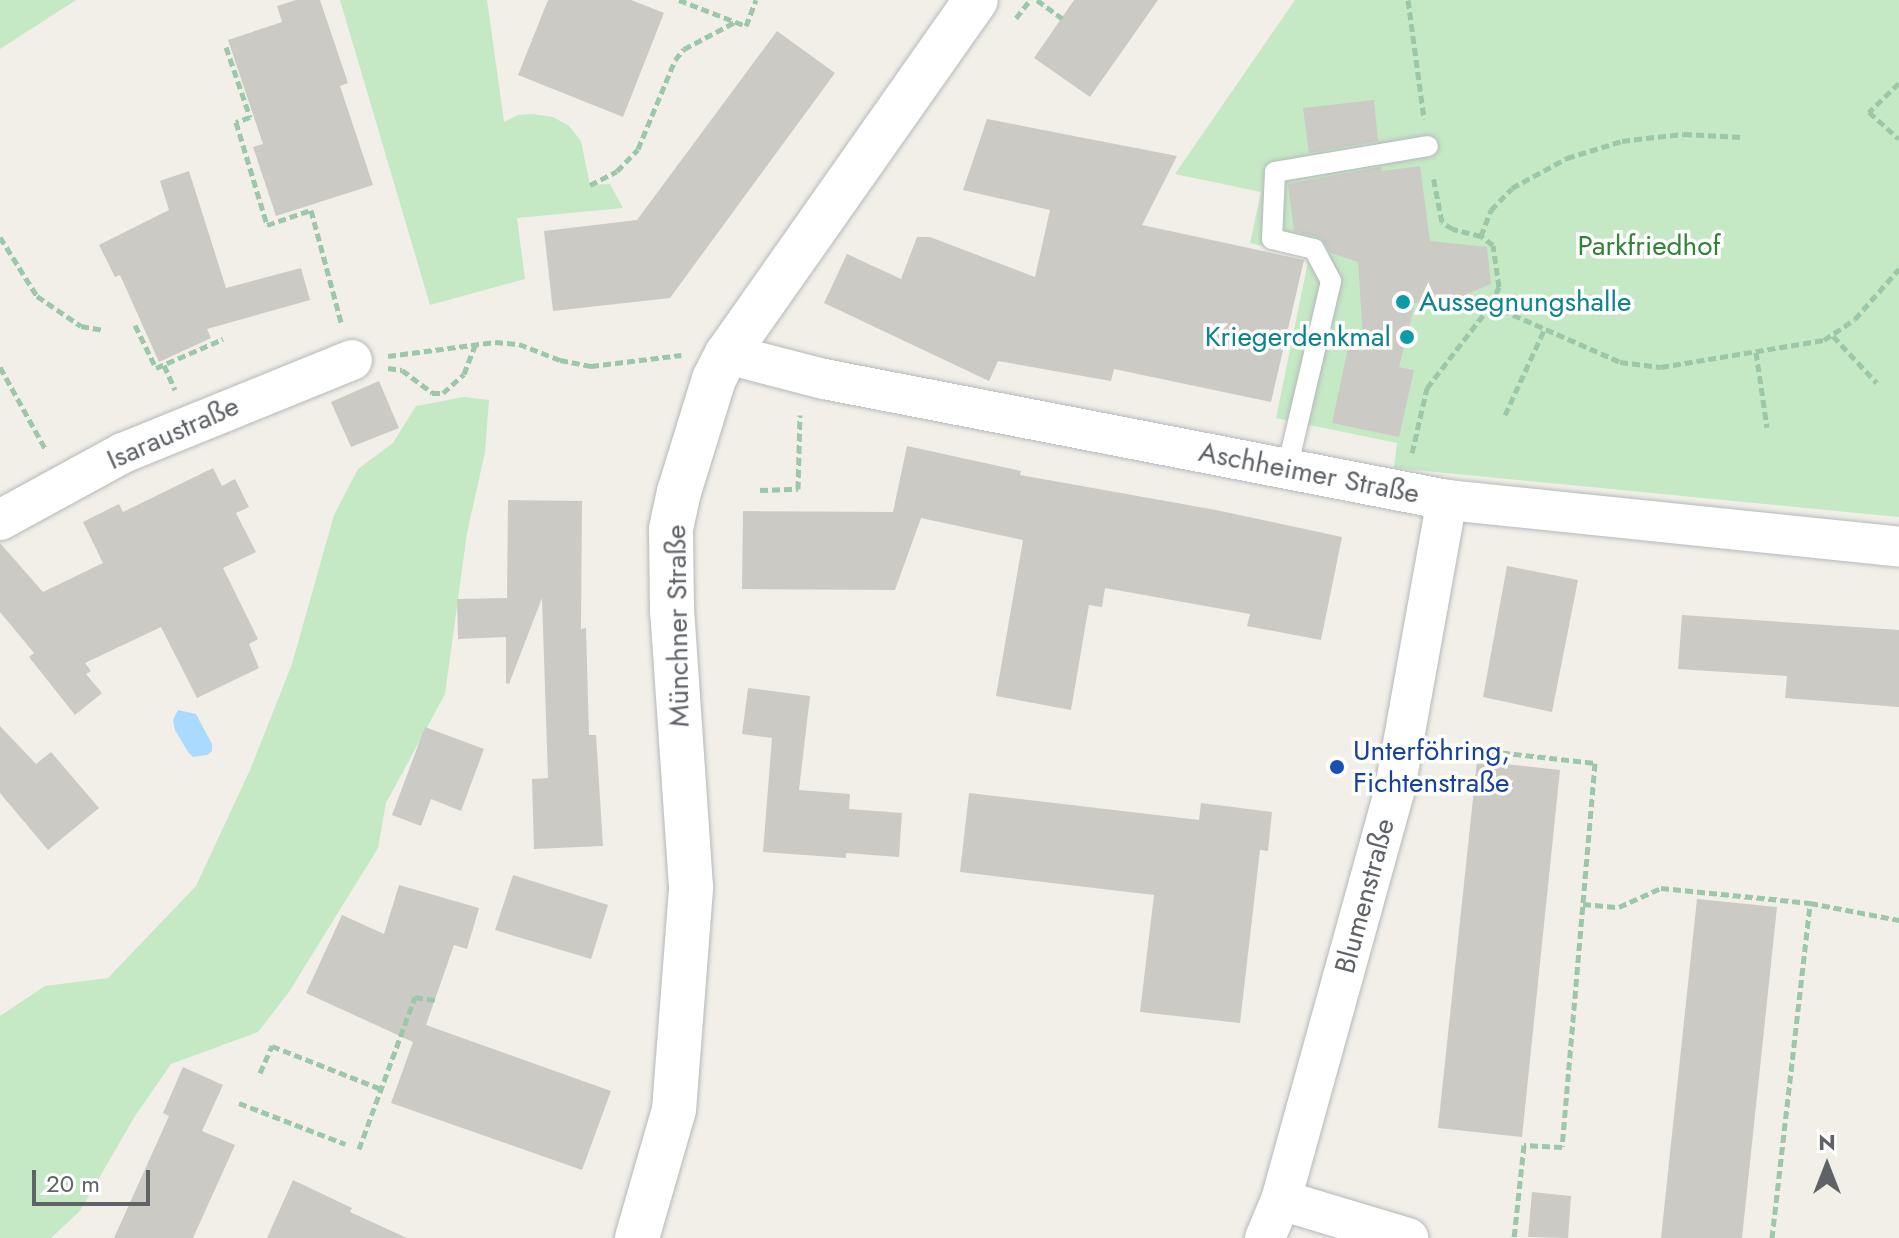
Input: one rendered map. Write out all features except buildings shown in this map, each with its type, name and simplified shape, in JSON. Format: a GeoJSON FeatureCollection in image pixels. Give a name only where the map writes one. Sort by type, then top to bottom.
{"type":"FeatureCollection","features":[{"type":"Feature","properties":{"kind":"main road","name":"Münchner Straße"},"geometry":{"type":"LineString","coordinates":[[637,1238],[674,1110],[691,887],[672,611],[671,529],[679,492],[714,379],[707,355],[976,0]]}},
{"type":"Feature","properties":{"kind":"street","name":"Aschheimer Straße"},"geometry":{"type":"LineString","coordinates":[[707,355],[1447,500],[1899,547]]}},
{"type":"Feature","properties":{"kind":"street","name":"Isaraustraße"},"geometry":{"type":"LineString","coordinates":[[0,520],[123,453],[369,361]]}},
{"type":"Feature","properties":{"kind":"street","name":"Blumenstraße"},"geometry":{"type":"LineString","coordinates":[[1265,1238],[1281,1200],[1405,743],[1447,500]]}},
{"type":"Feature","properties":{"kind":"street"},"geometry":{"type":"LineString","coordinates":[[1281,1200],[1408,1238]]}},
{"type":"Feature","properties":{"kind":"lane"},"geometry":{"type":"LineString","coordinates":[[1287,469],[1331,281],[1314,249],[1272,239],[1275,172],[1428,146]]}},
{"type":"Feature","properties":{"kind":"path"},"geometry":{"type":"LineString","coordinates":[[679,0],[746,26],[756,0]]}},
{"type":"Feature","properties":{"kind":"path"},"geometry":{"type":"LineString","coordinates":[[1037,0],[1062,18]]}},
{"type":"Feature","properties":{"kind":"path"},"geometry":{"type":"LineString","coordinates":[[1404,493],[1423,398],[1491,305],[1499,287],[1493,245],[1481,236],[1442,222],[1408,0]]}},
{"type":"Feature","properties":{"kind":"path"},"geometry":{"type":"LineString","coordinates":[[590,185],[617,171],[638,149],[675,60],[684,49],[735,22]]}},
{"type":"Feature","properties":{"kind":"path"},"geometry":{"type":"LineString","coordinates":[[226,47],[250,117],[236,122],[267,225],[311,210],[331,284]]}},
{"type":"Feature","properties":{"kind":"path"},"geometry":{"type":"LineString","coordinates":[[1899,83],[1869,112],[1899,139]]}},
{"type":"Feature","properties":{"kind":"path"},"geometry":{"type":"LineString","coordinates":[[1481,236],[1491,210],[1512,188],[1567,158],[1622,141],[1646,138],[1684,134],[1742,137]]}},
{"type":"Feature","properties":{"kind":"path"},"geometry":{"type":"LineString","coordinates":[[0,237],[37,296],[81,326],[104,330]]}},
{"type":"Feature","properties":{"kind":"path"},"geometry":{"type":"LineString","coordinates":[[1491,305],[1620,362],[1648,367],[1806,344],[1833,336],[1855,319],[1899,269]]}},
{"type":"Feature","properties":{"kind":"path"},"geometry":{"type":"LineString","coordinates":[[135,325],[156,368],[223,339]]}},
{"type":"Feature","properties":{"kind":"path"},"geometry":{"type":"LineString","coordinates":[[1505,415],[1545,328]]}},
{"type":"Feature","properties":{"kind":"path"},"geometry":{"type":"LineString","coordinates":[[1833,336],[1877,383]]}},
{"type":"Feature","properties":{"kind":"path"},"geometry":{"type":"LineString","coordinates":[[369,361],[495,342],[519,344],[560,360],[591,366],[707,355]]}},
{"type":"Feature","properties":{"kind":"path"},"geometry":{"type":"LineString","coordinates":[[369,361],[402,370],[423,389],[443,393],[464,374],[475,346]]}},
{"type":"Feature","properties":{"kind":"path"},"geometry":{"type":"LineString","coordinates":[[1756,352],[1767,427]]}},
{"type":"Feature","properties":{"kind":"path"},"geometry":{"type":"LineString","coordinates":[[0,367],[49,456]]}},
{"type":"Feature","properties":{"kind":"path"},"geometry":{"type":"LineString","coordinates":[[760,490],[798,489],[800,406]]}},
{"type":"Feature","properties":{"kind":"path"},"geometry":{"type":"LineString","coordinates":[[1405,743],[1595,763],[1562,1147],[1524,1145],[1514,1238]]}},
{"type":"Feature","properties":{"kind":"path"},"geometry":{"type":"LineString","coordinates":[[1582,904],[1619,907],[1661,888],[1810,903],[1899,920]]}},
{"type":"Feature","properties":{"kind":"path"},"geometry":{"type":"LineString","coordinates":[[1772,1238],[1810,903]]}},
{"type":"Feature","properties":{"kind":"path"},"geometry":{"type":"LineString","coordinates":[[359,1149],[415,997],[439,1001]]}},
{"type":"Feature","properties":{"kind":"path"},"geometry":{"type":"LineString","coordinates":[[260,1073],[272,1046],[381,1089]]}},
{"type":"Feature","properties":{"kind":"path"},"geometry":{"type":"LineString","coordinates":[[239,1103],[345,1144]]}},
{"type":"Feature","properties":{"kind":"green space"},"geometry":{"type":"Polygon","coordinates":[[[0,0],[76,0],[0,49],[0,0]]]}},
{"type":"Feature","properties":{"kind":"green space"},"geometry":{"type":"Polygon","coordinates":[[[340,0],[487,0],[504,122],[518,115],[532,114],[553,117],[569,126],[581,141],[590,185],[610,184],[623,208],[517,218],[525,279],[430,305],[340,0]]]}},
{"type":"Feature","properties":{"kind":"green space","name":"Parkfriedhof"},"geometry":{"type":"Polygon","coordinates":[[[1295,0],[1899,0],[1899,517],[1394,468],[1397,443],[1276,418],[1309,257],[1250,243],[1261,192],[1175,174],[1295,0]]]}},
{"type":"Feature","properties":{"kind":"green space"},"geometry":{"type":"Polygon","coordinates":[[[464,397],[489,400],[485,452],[467,533],[445,694],[386,803],[378,848],[289,992],[258,1032],[171,1064],[135,1116],[80,1211],[51,1238],[0,1238],[0,1016],[45,986],[108,978],[196,886],[250,770],[292,664],[334,515],[358,469],[393,443],[416,406],[464,397]]]}},
{"type":"Feature","properties":{"kind":"water"},"geometry":{"type":"Polygon","coordinates":[[[178,710],[196,714],[212,744],[212,751],[207,755],[193,757],[188,752],[175,730],[173,720],[178,710]]]}},
{"type":"Feature","properties":{"kind":"place","name":"Aussegnungshalle"},"geometry":{"type":"Point","coordinates":[1403,302]}},
{"type":"Feature","properties":{"kind":"place","name":"Kriegerdenkmal"},"geometry":{"type":"Point","coordinates":[1407,337]}},
{"type":"Feature","properties":{"kind":"place","name":"Unterföhring, Fichtenstraße"},"geometry":{"type":"Point","coordinates":[1337,767]}}]}
